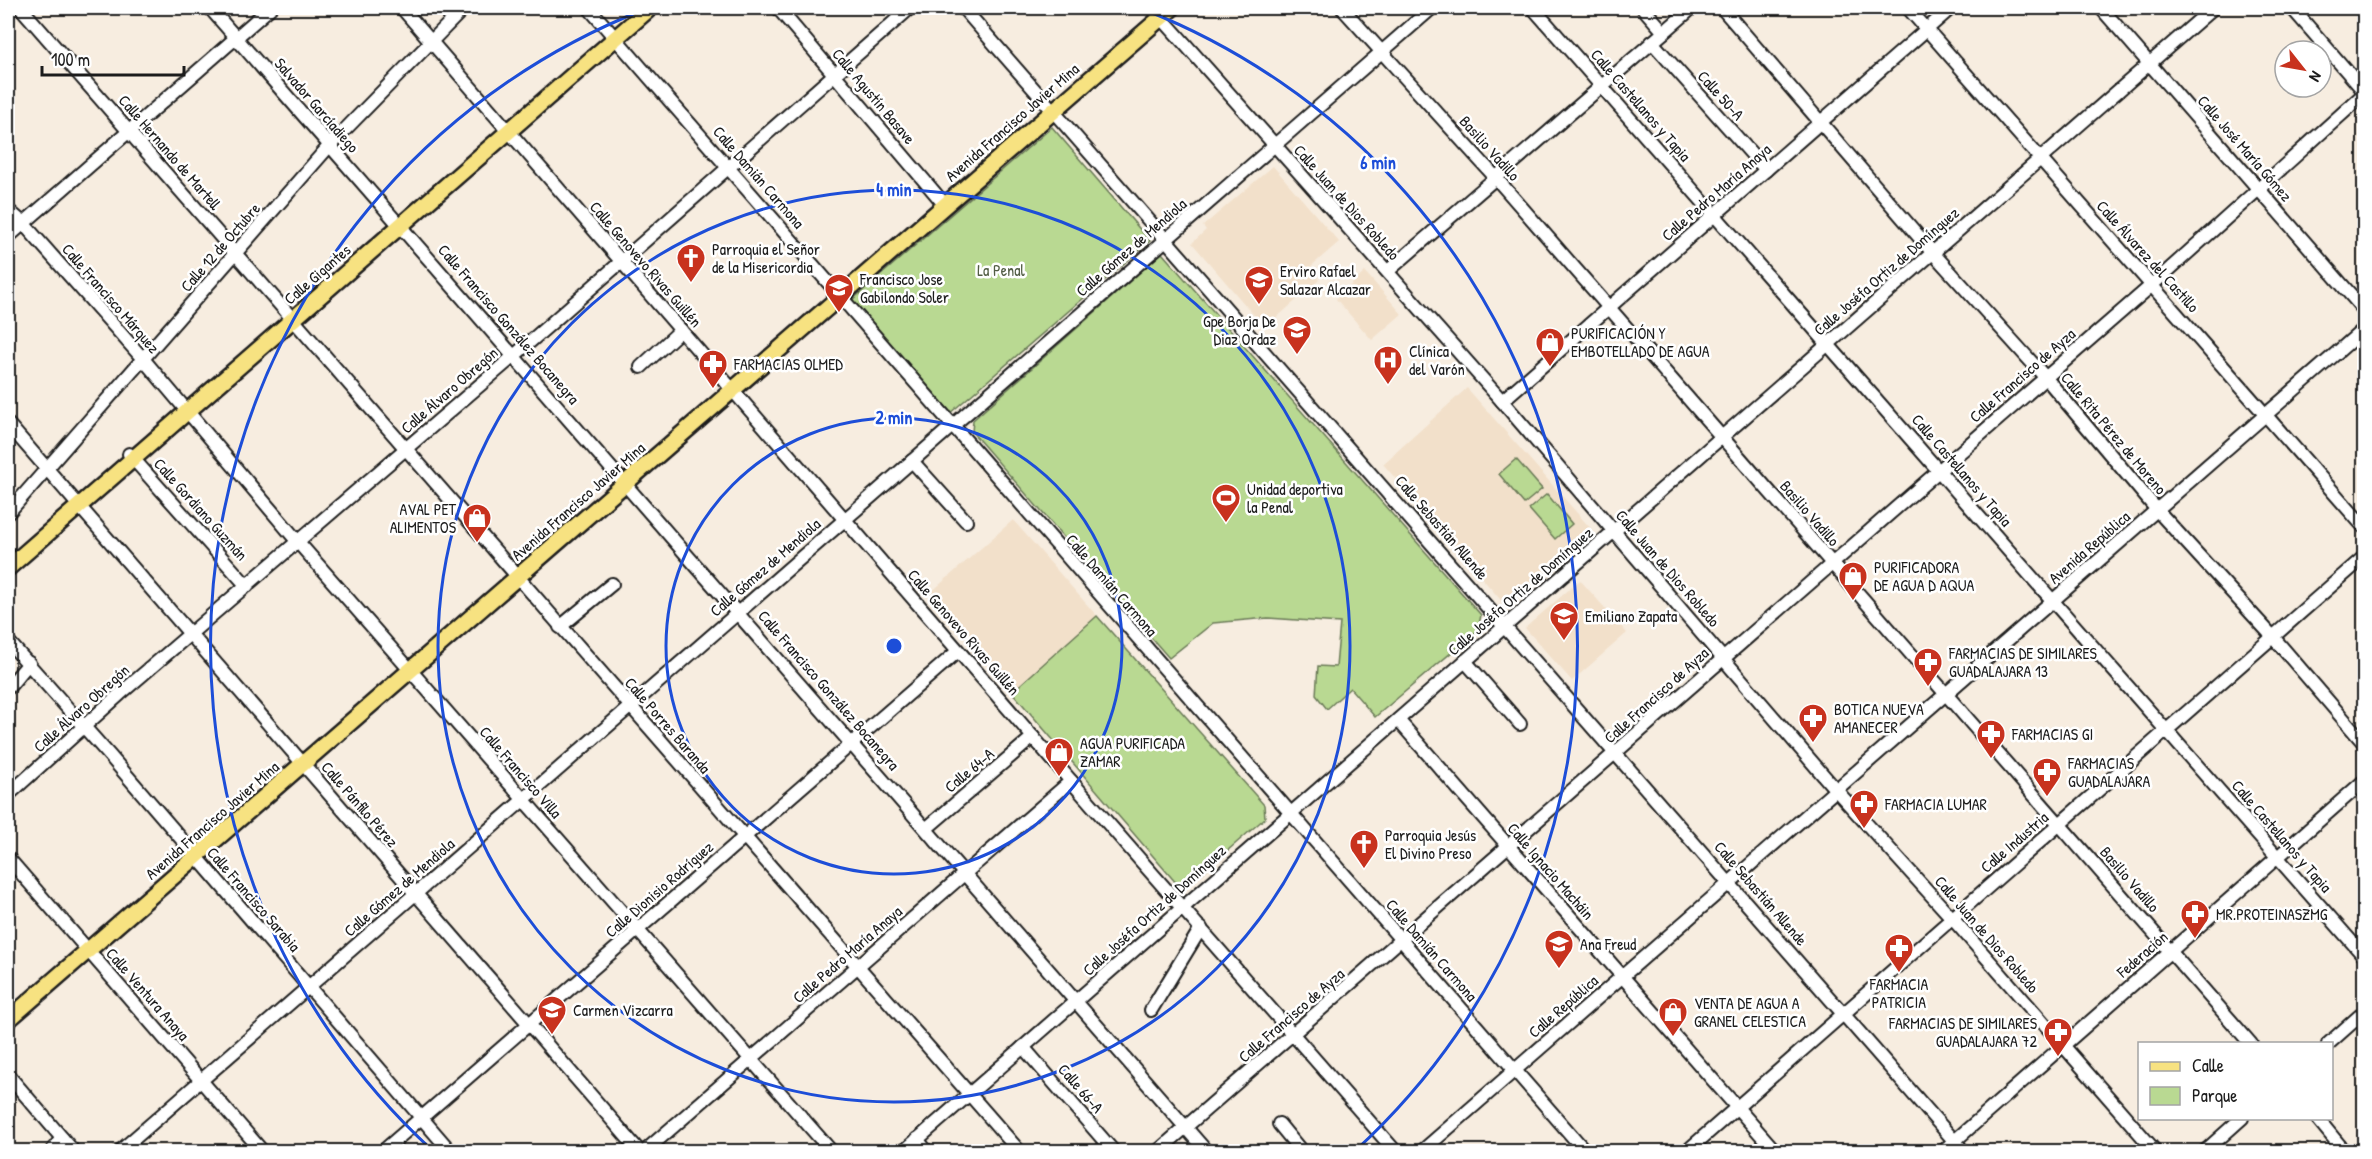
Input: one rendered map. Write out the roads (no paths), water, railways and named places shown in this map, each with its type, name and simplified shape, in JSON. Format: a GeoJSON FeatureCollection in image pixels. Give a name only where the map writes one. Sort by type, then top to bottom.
{"type":"FeatureCollection","features":[{"type":"Feature","properties":{"kind":"main road","name":"Calle Gigantes"},"geometry":{"type":"LineString","coordinates":[[8,568],[81,505],[131,457],[187,411],[650,8]]}},
{"type":"Feature","properties":{"kind":"main road","name":"Avenida Francisco Javier Mina"},"geometry":{"type":"LineString","coordinates":[[8,1020],[945,205],[1162,10]]}},
{"type":"Feature","properties":{"kind":"street","name":"Calle Hernando de Martell"},"geometry":{"type":"LineString","coordinates":[[21,8],[293,318]]}},
{"type":"Feature","properties":{"kind":"street","name":"Salvador Garcíadiego"},"geometry":{"type":"LineString","coordinates":[[210,8],[400,224]]}},
{"type":"Feature","properties":{"kind":"street"},"geometry":{"type":"LineString","coordinates":[[8,237],[270,8]]}},
{"type":"Feature","properties":{"kind":"street","name":"Calle Genovevo Rivas Guillén"},"geometry":{"type":"LineString","coordinates":[[402,8],[958,651],[1396,1152]]}},
{"type":"Feature","properties":{"kind":"street","name":"Calle 12 de Octubre"},"geometry":{"type":"LineString","coordinates":[[8,513],[330,145],[464,8]]}},
{"type":"Feature","properties":{"kind":"street","name":"Calle Damián Carmona"},"geometry":{"type":"LineString","coordinates":[[589,8],[1586,1152]]}},
{"type":"Feature","properties":{"kind":"street","name":"Calle Agustín Basave"},"geometry":{"type":"LineString","coordinates":[[778,8],[945,205]]}},
{"type":"Feature","properties":{"kind":"street","name":"Calle Álvaro Obregón"},"geometry":{"type":"LineString","coordinates":[[8,795],[910,8]]}},
{"type":"Feature","properties":{"kind":"street","name":"Calle Sebastián Allende"},"geometry":{"type":"LineString","coordinates":[[963,8],[1507,625],[1964,1152]]}},
{"type":"Feature","properties":{"kind":"street","name":"Basilio Vadillo"},"geometry":{"type":"LineString","coordinates":[[1342,8],[1496,178],[2249,1042]]}},
{"type":"Feature","properties":{"kind":"street","name":"Calle Gómez de Mendiola"},"geometry":{"type":"LineString","coordinates":[[119,1152],[1432,8]]}},
{"type":"Feature","properties":{"kind":"street","name":"Calle Castellanos y Tapia"},"geometry":{"type":"LineString","coordinates":[[1533,8],[1603,85],[2364,956]]}},
{"type":"Feature","properties":{"kind":"street"},"geometry":{"type":"LineString","coordinates":[[1643,8],[1664,32]]}},
{"type":"Feature","properties":{"kind":"street"},"geometry":{"type":"LineString","coordinates":[[1388,271],[1692,8]]}},
{"type":"Feature","properties":{"kind":"street","name":"Calle Rita Pérez de Moreno"},"geometry":{"type":"LineString","coordinates":[[1722,8],[1819,123],[2045,377],[2157,510],[2273,637],[2364,743]]}},
{"type":"Feature","properties":{"kind":"street","name":"Calle Álvarez del Castillo"},"geometry":{"type":"LineString","coordinates":[[1908,8],[2364,527]]}},
{"type":"Feature","properties":{"kind":"street","name":"Calle Pedro María Anaya"},"geometry":{"type":"LineString","coordinates":[[1502,401],[1951,8]]}},
{"type":"Feature","properties":{"kind":"street","name":"Calle José María Gómez"},"geometry":{"type":"LineString","coordinates":[[2101,8],[2364,310]]}},
{"type":"Feature","properties":{"kind":"street","name":"Calle Joséfa Ortiz de Domínguez"},"geometry":{"type":"LineString","coordinates":[[903,1152],[2213,8]]}},
{"type":"Feature","properties":{"kind":"street"},"geometry":{"type":"LineString","coordinates":[[2292,8],[2364,92]]}},
{"type":"Feature","properties":{"kind":"street","name":"Calle Juan de Dios Robledo"},"geometry":{"type":"LineString","coordinates":[[1162,10],[1273,145],[1502,401],[1836,790],[1952,918],[2156,1152]]}},
{"type":"Feature","properties":{"kind":"street","name":"Calle 50-A"},"geometry":{"type":"LineString","coordinates":[[1652,42],[1766,170]]}},
{"type":"Feature","properties":{"kind":"street","name":"Calle Francisco de Ayza"},"geometry":{"type":"LineString","coordinates":[[1157,1152],[1402,941],[2152,285],[2364,92]]}},
{"type":"Feature","properties":{"kind":"street","name":"Calle Francisco Márquez"},"geometry":{"type":"LineString","coordinates":[[8,210],[23,223],[187,411]]}},
{"type":"Feature","properties":{"kind":"street","name":"Calle Francisco González Bocanegra"},"geometry":{"type":"LineString","coordinates":[[400,224],[1207,1152]]}},
{"type":"Feature","properties":{"kind":"street","name":"Calle Porres Baranda"},"geometry":{"type":"LineString","coordinates":[[293,318],[516,578],[631,706],[1020,1152]]}},
{"type":"Feature","properties":{"kind":"street","name":"Avenida República"},"geometry":{"type":"LineString","coordinates":[[1836,790],[2364,329]]}},
{"type":"Feature","properties":{"kind":"street"},"geometry":{"type":"LineString","coordinates":[[641,367],[681,330]]}},
{"type":"Feature","properties":{"kind":"street","name":"Calle Francisco Villa"},"geometry":{"type":"LineString","coordinates":[[187,411],[298,542],[832,1152]]}},
{"type":"Feature","properties":{"kind":"street","name":"Calle Pánfilo Pérez"},"geometry":{"type":"LineString","coordinates":[[8,424],[81,505],[303,764],[642,1152]]}},
{"type":"Feature","properties":{"kind":"street","name":"Calle Gordiano Guzmán"},"geometry":{"type":"LineString","coordinates":[[131,457],[247,586]]}},
{"type":"Feature","properties":{"kind":"street"},"geometry":{"type":"LineString","coordinates":[[912,461],[966,521]]}},
{"type":"Feature","properties":{"kind":"street","name":"Calle Industria"},"geometry":{"type":"LineString","coordinates":[[1686,1152],[2364,557]]}},
{"type":"Feature","properties":{"kind":"street"},"geometry":{"type":"LineString","coordinates":[[560,627],[612,584]]}},
{"type":"Feature","properties":{"kind":"street","name":"Calle Francisco Sarabia"},"geometry":{"type":"LineString","coordinates":[[8,641],[451,1152]]}},
{"type":"Feature","properties":{"kind":"street","name":"Calle Dionisio Rodríguez"},"geometry":{"type":"LineString","coordinates":[[382,1152],[958,651]]}},
{"type":"Feature","properties":{"kind":"street"},"geometry":{"type":"LineString","coordinates":[[1465,661],[1520,724]]}},
{"type":"Feature","properties":{"kind":"street"},"geometry":{"type":"LineString","coordinates":[[9,684],[29,663]]}},
{"type":"Feature","properties":{"kind":"street","name":"Calle Ignacio Macháin"},"geometry":{"type":"LineString","coordinates":[[1398,720],[1776,1152]]}},
{"type":"Feature","properties":{"kind":"street","name":"Calle 64-A"},"geometry":{"type":"LineString","coordinates":[[927,828],[1033,737]]}},
{"type":"Feature","properties":{"kind":"street","name":"Calle Pedro María Anaya"},"geometry":{"type":"LineString","coordinates":[[642,1152],[1071,781]]}},
{"type":"Feature","properties":{"kind":"street","name":"Federación"},"geometry":{"type":"LineString","coordinates":[[1942,1152],[2364,781]]}},
{"type":"Feature","properties":{"kind":"street","name":"Calle República"},"geometry":{"type":"LineString","coordinates":[[1421,1152],[1836,790]]}},
{"type":"Feature","properties":{"kind":"street","name":"Calle Ventura Anaya"},"geometry":{"type":"LineString","coordinates":[[8,858],[263,1152]]}},
{"type":"Feature","properties":{"kind":"street"},"geometry":{"type":"LineString","coordinates":[[1151,1010],[1201,928]]}},
{"type":"Feature","properties":{"kind":"street"},"geometry":{"type":"LineString","coordinates":[[2330,1042],[2364,1012]]}},
{"type":"Feature","properties":{"kind":"street","name":"Calle 66-A"},"geometry":{"type":"LineString","coordinates":[[1023,1047],[1114,1152]]}},
{"type":"Feature","properties":{"kind":"street"},"geometry":{"type":"LineString","coordinates":[[8,1075],[74,1152]]}},
{"type":"Feature","properties":{"kind":"street"},"geometry":{"type":"LineString","coordinates":[[2204,1152],[2241,1120]]}},
{"type":"Feature","properties":{"kind":"street"},"geometry":{"type":"LineString","coordinates":[[2318,1120],[2345,1152]]}},
{"type":"Feature","properties":{"kind":"street"},"geometry":{"type":"LineString","coordinates":[[1279,1125],[1302,1152]]}},
{"type":"Feature","properties":{"kind":"street"},"geometry":{"type":"LineString","coordinates":[[51,1152],[62,1138]]}},
{"type":"Feature","properties":{"kind":"street"},"geometry":{"type":"LineString","coordinates":[[917,1139],[927,1152]]}},
{"type":"Feature","properties":{"kind":"place","name":"Parroquia el Señor de la Misericordia"},"geometry":{"type":"Point","coordinates":[691,284]}},
{"type":"Feature","properties":{"kind":"place","name":"Erviro Rafael Salazar Alcazar"},"geometry":{"type":"Point","coordinates":[1259,306]}},
{"type":"Feature","properties":{"kind":"place","name":"Francisco Jose Gabilondo Soler"},"geometry":{"type":"Point","coordinates":[839,314]}},
{"type":"Feature","properties":{"kind":"place","name":"Gpe Borja De Diaz Ordaz"},"geometry":{"type":"Point","coordinates":[1297,356]}},
{"type":"Feature","properties":{"kind":"place","name":"PURIFICACIÓN Y EMBOTELLADO DE AGUA"},"geometry":{"type":"Point","coordinates":[1550,368]}},
{"type":"Feature","properties":{"kind":"place","name":"Clínica del Varón"},"geometry":{"type":"Point","coordinates":[1388,386]}},
{"type":"Feature","properties":{"kind":"place","name":"FARMACIAS OLMED"},"geometry":{"type":"Point","coordinates":[713,390]}},
{"type":"Feature","properties":{"kind":"place","name":"Unidad deportiva la Penal"},"geometry":{"type":"Point","coordinates":[1226,524]}},
{"type":"Feature","properties":{"kind":"place","name":"AVAL PET ALIMENTOS"},"geometry":{"type":"Point","coordinates":[477,544]}},
{"type":"Feature","properties":{"kind":"place","name":"PURIFICADORA DE AGUA D AQUA"},"geometry":{"type":"Point","coordinates":[1853,602]}},
{"type":"Feature","properties":{"kind":"place","name":"Emiliano Zapata"},"geometry":{"type":"Point","coordinates":[1564,642]}},
{"type":"Feature","properties":{"kind":"place","name":"FARMACIAS DE SIMILARES GUADALAJARA 13"},"geometry":{"type":"Point","coordinates":[1928,688]}},
{"type":"Feature","properties":{"kind":"place","name":"BOTICA NUEVA AMANECER"},"geometry":{"type":"Point","coordinates":[1813,744]}},
{"type":"Feature","properties":{"kind":"place","name":"FARMACIAS GI"},"geometry":{"type":"Point","coordinates":[1991,760]}},
{"type":"Feature","properties":{"kind":"place","name":"AGUA PURIFICADA ZAMAR"},"geometry":{"type":"Point","coordinates":[1059,778]}},
{"type":"Feature","properties":{"kind":"place","name":"FARMACIAS GUADALAJARA"},"geometry":{"type":"Point","coordinates":[2047,798]}},
{"type":"Feature","properties":{"kind":"place","name":"FARMACIA LUMAR"},"geometry":{"type":"Point","coordinates":[1864,830]}},
{"type":"Feature","properties":{"kind":"place","name":"Parroquia Jesús El Divino Preso"},"geometry":{"type":"Point","coordinates":[1364,870]}},
{"type":"Feature","properties":{"kind":"place","name":"MR.PROTEINASZMG"},"geometry":{"type":"Point","coordinates":[2195,940]}},
{"type":"Feature","properties":{"kind":"place","name":"Ana Freud"},"geometry":{"type":"Point","coordinates":[1559,970]}},
{"type":"Feature","properties":{"kind":"place","name":"FARMACIA PATRICIA"},"geometry":{"type":"Point","coordinates":[1899,974]}},
{"type":"Feature","properties":{"kind":"place","name":"Carmen Vizcarra"},"geometry":{"type":"Point","coordinates":[552,1036]}},
{"type":"Feature","properties":{"kind":"place","name":"VENTA DE AGUA A GRANEL CELESTICA"},"geometry":{"type":"Point","coordinates":[1673,1038]}},
{"type":"Feature","properties":{"kind":"place","name":"FARMACIAS DE SIMILARES GUADALAJARA 72"},"geometry":{"type":"Point","coordinates":[2058,1058]}},
{"type":"Feature","properties":{"kind":"park label","name":"La Penal"},"geometry":{"type":"Point","coordinates":[1001,270]}}]}
